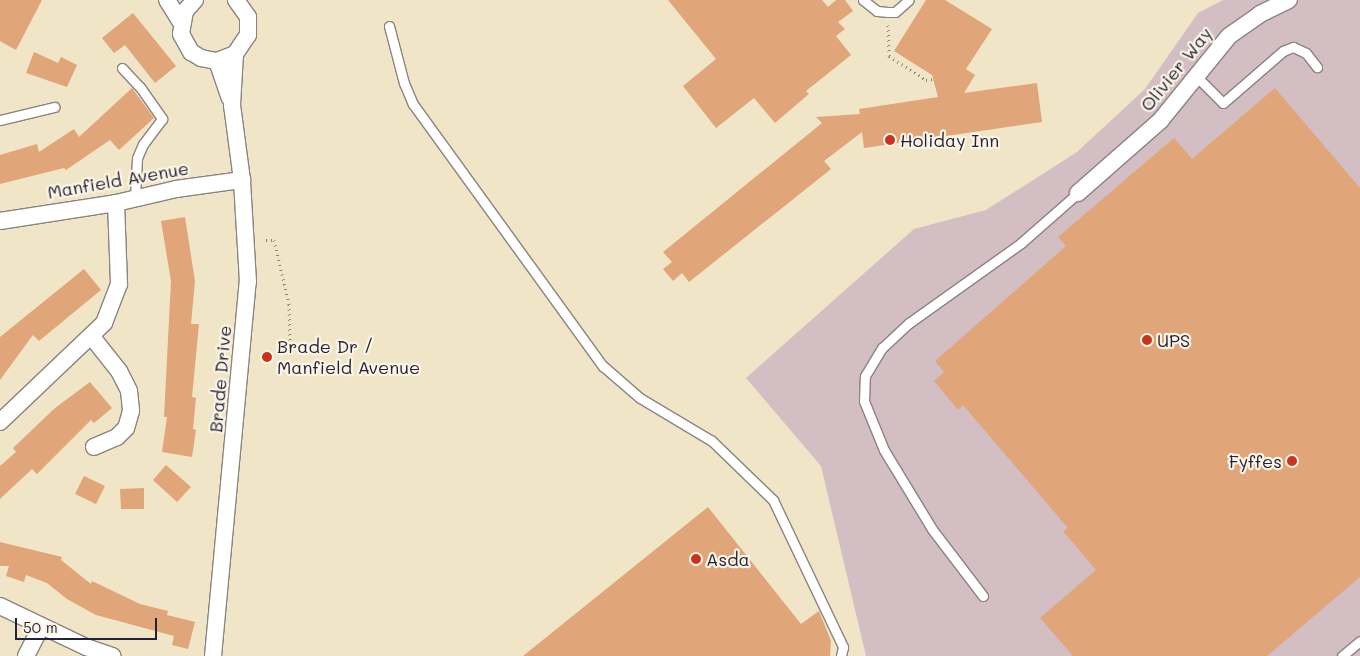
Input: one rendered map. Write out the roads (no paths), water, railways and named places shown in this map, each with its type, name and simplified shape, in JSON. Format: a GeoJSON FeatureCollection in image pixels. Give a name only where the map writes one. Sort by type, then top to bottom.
{"type":"FeatureCollection","features":[{"type":"Feature","properties":{"kind":"street"},"geometry":{"type":"LineString","coordinates":[[167,0],[181,22]]}},
{"type":"Feature","properties":{"kind":"street","name":"Olivier Way"},"geometry":{"type":"LineString","coordinates":[[1078,193],[1160,122],[1218,47],[1241,26],[1289,0]]}},
{"type":"Feature","properties":{"kind":"street"},"geometry":{"type":"LineString","coordinates":[[191,1],[181,22],[181,34],[191,52],[201,58],[217,61],[235,54],[244,46],[249,29],[248,17],[241,2]]}},
{"type":"Feature","properties":{"kind":"street","name":"Brade Drive"},"geometry":{"type":"LineString","coordinates":[[213,656],[247,301],[248,245],[232,105],[235,54]]}},
{"type":"Feature","properties":{"kind":"street","name":"Brade Drive"},"geometry":{"type":"LineString","coordinates":[[217,61],[232,105]]}},
{"type":"Feature","properties":{"kind":"street","name":"Manfield Avenue"},"geometry":{"type":"LineString","coordinates":[[0,220],[116,203],[176,188],[242,180]]}},
{"type":"Feature","properties":{"kind":"street"},"geometry":{"type":"LineString","coordinates":[[0,422],[104,323],[119,284],[116,203]]}},
{"type":"Feature","properties":{"kind":"street"},"geometry":{"type":"LineString","coordinates":[[92,336],[119,371],[129,391],[131,411],[126,428],[117,437],[94,447]]}},
{"type":"Feature","properties":{"kind":"street"},"geometry":{"type":"LineString","coordinates":[[0,606],[42,627],[112,656]]}},
{"type":"Feature","properties":{"kind":"street"},"geometry":{"type":"LineString","coordinates":[[26,656],[42,627]]}},
{"type":"Feature","properties":{"kind":"lane"},"geometry":{"type":"LineString","coordinates":[[863,0],[877,11],[888,12],[895,12],[909,0]]}},
{"type":"Feature","properties":{"kind":"lane"},"geometry":{"type":"LineString","coordinates":[[389,26],[404,83],[414,104],[603,366],[640,398],[712,441],[773,500],[843,647],[841,656]]}},
{"type":"Feature","properties":{"kind":"lane"},"geometry":{"type":"LineString","coordinates":[[1196,76],[1223,103],[1283,51],[1293,47],[1306,53],[1318,67]]}},
{"type":"Feature","properties":{"kind":"lane"},"geometry":{"type":"LineString","coordinates":[[122,68],[150,99],[162,119],[143,144],[137,158],[135,198]]}},
{"type":"Feature","properties":{"kind":"lane"},"geometry":{"type":"LineString","coordinates":[[0,120],[54,107]]}},
{"type":"Feature","properties":{"kind":"lane"},"geometry":{"type":"LineString","coordinates":[[983,596],[932,529],[884,450],[864,402],[865,376],[882,348],[909,323],[1021,243],[1078,193]]}},
{"type":"Feature","properties":{"kind":"lane"},"geometry":{"type":"LineString","coordinates":[[1342,656],[1360,641]]}},
{"type":"Feature","properties":{"kind":"place","name":"Holiday Inn"},"geometry":{"type":"Point","coordinates":[890,140]}},
{"type":"Feature","properties":{"kind":"place","name":"UPS"},"geometry":{"type":"Point","coordinates":[1147,340]}},
{"type":"Feature","properties":{"kind":"place","name":"Brade Dr / Manfield Avenue"},"geometry":{"type":"Point","coordinates":[267,357]}},
{"type":"Feature","properties":{"kind":"place","name":"Fyffes"},"geometry":{"type":"Point","coordinates":[1292,461]}},
{"type":"Feature","properties":{"kind":"place","name":"Asda"},"geometry":{"type":"Point","coordinates":[696,559]}}]}
